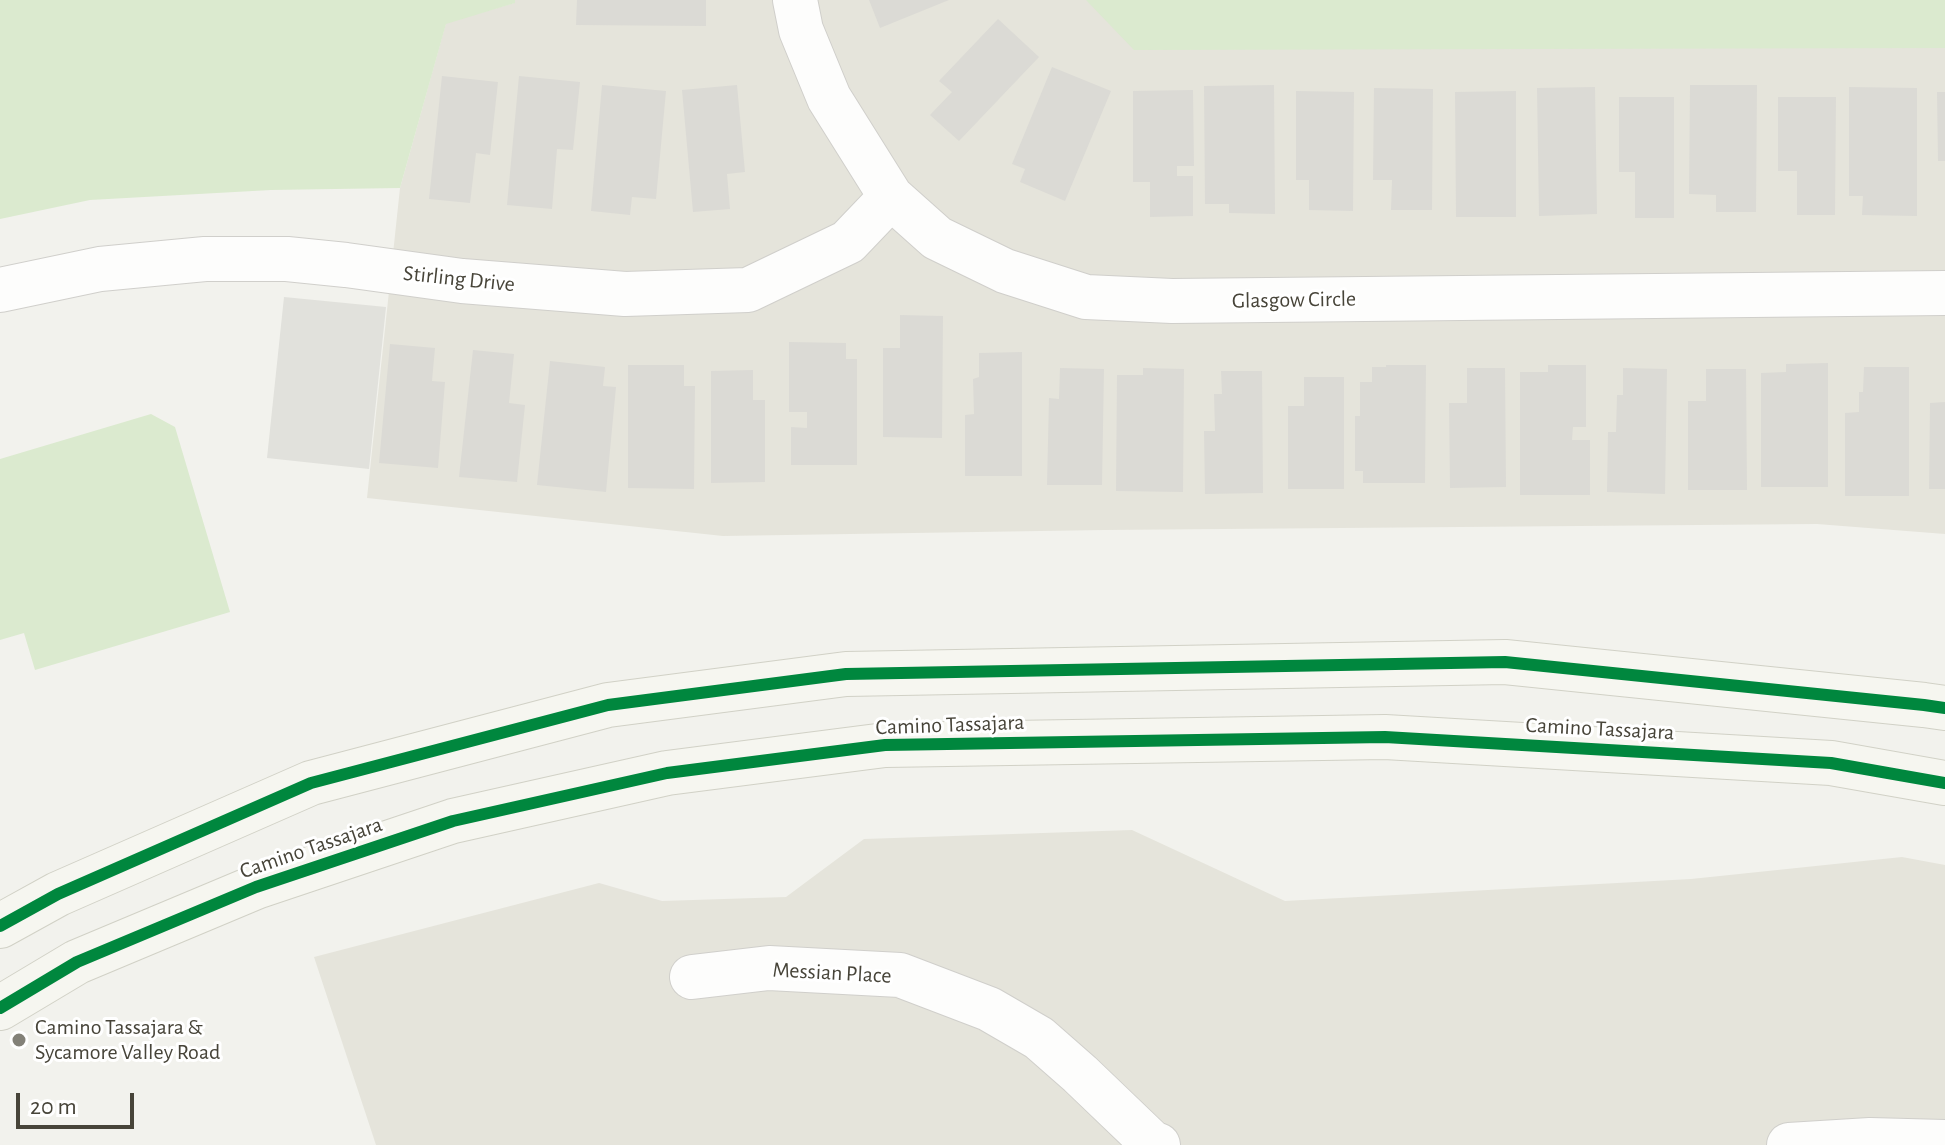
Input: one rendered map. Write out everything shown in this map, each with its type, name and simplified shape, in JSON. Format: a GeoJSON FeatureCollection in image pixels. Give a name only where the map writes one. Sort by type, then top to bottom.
{"type":"FeatureCollection","features":[{"type":"Feature","properties":{"kind":"main road"},"geometry":{"type":"LineString","coordinates":[[0,926],[58,894],[311,783],[608,705],[846,674],[1505,662],[1945,708]]}},
{"type":"Feature","properties":{"kind":"main road","name":"Camino Tassajara"},"geometry":{"type":"LineString","coordinates":[[0,1008],[77,962],[256,887],[453,821],[667,773],[885,745],[1385,737],[1831,763],[1945,783]]}},
{"type":"Feature","properties":{"kind":"street","name":"Glasgow Circle"},"geometry":{"type":"LineString","coordinates":[[795,0],[801,30],[829,98],[891,197],[937,238],[1005,271],[1086,297],[1172,301],[1945,293]]}},
{"type":"Feature","properties":{"kind":"street","name":"Stirling Drive"},"geometry":{"type":"LineString","coordinates":[[0,290],[100,269],[205,259],[287,259],[462,281],[625,294],[748,290],[848,242],[891,197]]}},
{"type":"Feature","properties":{"kind":"street","name":"Messian Place"},"geometry":{"type":"LineString","coordinates":[[692,977],[769,968],[900,975],[989,1009],[1039,1038],[1152,1143],[1158,1145]]}},
{"type":"Feature","properties":{"kind":"street"},"geometry":{"type":"LineString","coordinates":[[1789,1145],[1870,1140],[1945,1142]]}},
{"type":"Feature","properties":{"kind":"shaded area"},"geometry":{"type":"Polygon","coordinates":[[[515,0],[1945,0],[1945,534],[1817,524],[723,536],[367,498],[400,188],[446,23],[514,3],[515,0]]]}},
{"type":"Feature","properties":{"kind":"shaded area"},"geometry":{"type":"Polygon","coordinates":[[[284,297],[386,307],[369,469],[267,458],[284,297]]]}},
{"type":"Feature","properties":{"kind":"shaded area"},"geometry":{"type":"Polygon","coordinates":[[[1132,830],[1285,901],[1691,879],[1902,857],[1945,865],[1945,1145],[376,1145],[314,957],[599,883],[662,901],[786,897],[864,839],[1132,830]]]}},
{"type":"Feature","properties":{"kind":"green space"},"geometry":{"type":"Polygon","coordinates":[[[0,0],[515,0],[515,3],[446,24],[400,188],[271,190],[90,200],[0,219],[0,0]]]}},
{"type":"Feature","properties":{"kind":"green space"},"geometry":{"type":"Polygon","coordinates":[[[1086,0],[1945,0],[1945,48],[1134,50],[1086,0]]]}},
{"type":"Feature","properties":{"kind":"green space"},"geometry":{"type":"Polygon","coordinates":[[[151,414],[175,427],[230,612],[35,670],[24,633],[0,640],[0,459],[151,414]]]}},
{"type":"Feature","properties":{"kind":"building"},"geometry":{"type":"Polygon","coordinates":[[[577,0],[706,0],[706,26],[576,25],[577,0]]]}},
{"type":"Feature","properties":{"kind":"building"},"geometry":{"type":"Polygon","coordinates":[[[869,0],[949,0],[880,28],[869,0]]]}},
{"type":"Feature","properties":{"kind":"building"},"geometry":{"type":"Polygon","coordinates":[[[998,19],[1039,57],[959,141],[930,115],[952,92],[939,81],[998,19]]]}},
{"type":"Feature","properties":{"kind":"building"},"geometry":{"type":"Polygon","coordinates":[[[1052,67],[1111,91],[1065,201],[1020,182],[1025,169],[1012,164],[1052,67]]]}},
{"type":"Feature","properties":{"kind":"building"},"geometry":{"type":"Polygon","coordinates":[[[442,76],[498,82],[490,155],[476,153],[470,203],[429,199],[442,76]]]}},
{"type":"Feature","properties":{"kind":"building"},"geometry":{"type":"Polygon","coordinates":[[[519,76],[580,82],[573,150],[557,149],[552,209],[507,205],[519,76]]]}},
{"type":"Feature","properties":{"kind":"building"},"geometry":{"type":"Polygon","coordinates":[[[602,85],[666,91],[656,199],[632,197],[630,215],[591,211],[602,85]]]}},
{"type":"Feature","properties":{"kind":"building"},"geometry":{"type":"Polygon","coordinates":[[[737,85],[745,172],[727,174],[730,209],[693,212],[682,90],[737,85]]]}},
{"type":"Feature","properties":{"kind":"building"},"geometry":{"type":"Polygon","coordinates":[[[1274,85],[1275,214],[1229,213],[1229,204],[1205,204],[1204,86],[1274,85]]]}},
{"type":"Feature","properties":{"kind":"building"},"geometry":{"type":"Polygon","coordinates":[[[1690,85],[1757,85],[1756,212],[1716,212],[1716,195],[1689,194],[1690,85]]]}},
{"type":"Feature","properties":{"kind":"building"},"geometry":{"type":"Polygon","coordinates":[[[1595,87],[1597,214],[1539,216],[1537,88],[1595,87]]]}},
{"type":"Feature","properties":{"kind":"building"},"geometry":{"type":"Polygon","coordinates":[[[1849,87],[1917,88],[1917,216],[1862,215],[1863,196],[1849,196],[1849,87]]]}},
{"type":"Feature","properties":{"kind":"building"},"geometry":{"type":"Polygon","coordinates":[[[1374,88],[1433,89],[1432,210],[1391,210],[1392,180],[1373,180],[1374,88]]]}},
{"type":"Feature","properties":{"kind":"building"},"geometry":{"type":"Polygon","coordinates":[[[1193,90],[1194,166],[1177,166],[1177,176],[1193,176],[1193,216],[1150,217],[1150,182],[1133,182],[1133,91],[1193,90]]]}},
{"type":"Feature","properties":{"kind":"building"},"geometry":{"type":"Polygon","coordinates":[[[1296,91],[1354,92],[1353,211],[1309,210],[1309,180],[1296,180],[1296,91]]]}},
{"type":"Feature","properties":{"kind":"building"},"geometry":{"type":"Polygon","coordinates":[[[1516,91],[1516,217],[1456,217],[1455,92],[1516,91]]]}},
{"type":"Feature","properties":{"kind":"building"},"geometry":{"type":"Polygon","coordinates":[[[1937,92],[1945,92],[1945,161],[1938,161],[1937,92]]]}},
{"type":"Feature","properties":{"kind":"building"},"geometry":{"type":"Polygon","coordinates":[[[1619,97],[1674,97],[1674,218],[1635,218],[1635,172],[1619,172],[1619,97]]]}},
{"type":"Feature","properties":{"kind":"building"},"geometry":{"type":"Polygon","coordinates":[[[1778,97],[1836,97],[1835,215],[1797,215],[1797,171],[1778,171],[1778,97]]]}},
{"type":"Feature","properties":{"kind":"building"},"geometry":{"type":"Polygon","coordinates":[[[900,315],[943,316],[942,438],[883,437],[883,348],[900,348],[900,315]]]}},
{"type":"Feature","properties":{"kind":"building"},"geometry":{"type":"Polygon","coordinates":[[[789,342],[846,343],[846,359],[857,359],[857,465],[791,465],[791,427],[807,428],[807,412],[789,412],[789,342]]]}},
{"type":"Feature","properties":{"kind":"building"},"geometry":{"type":"Polygon","coordinates":[[[390,344],[435,348],[432,381],[445,382],[438,468],[379,463],[390,344]]]}},
{"type":"Feature","properties":{"kind":"building"},"geometry":{"type":"Polygon","coordinates":[[[473,350],[514,354],[509,403],[525,405],[517,482],[459,477],[473,350]]]}},
{"type":"Feature","properties":{"kind":"building"},"geometry":{"type":"Polygon","coordinates":[[[1022,352],[1022,476],[965,476],[965,415],[974,414],[973,379],[979,377],[979,353],[1022,352]]]}},
{"type":"Feature","properties":{"kind":"building"},"geometry":{"type":"Polygon","coordinates":[[[550,361],[605,367],[603,386],[616,387],[606,492],[537,485],[550,361]]]}},
{"type":"Feature","properties":{"kind":"building"},"geometry":{"type":"Polygon","coordinates":[[[1828,363],[1828,487],[1761,487],[1761,373],[1786,372],[1786,364],[1828,363]]]}},
{"type":"Feature","properties":{"kind":"building"},"geometry":{"type":"Polygon","coordinates":[[[628,365],[684,365],[684,386],[695,386],[694,489],[628,488],[628,365]]]}},
{"type":"Feature","properties":{"kind":"building"},"geometry":{"type":"Polygon","coordinates":[[[1426,365],[1425,483],[1363,483],[1363,471],[1355,471],[1355,416],[1360,416],[1360,382],[1372,382],[1372,367],[1426,365]]]}},
{"type":"Feature","properties":{"kind":"building"},"geometry":{"type":"Polygon","coordinates":[[[1548,365],[1586,365],[1586,427],[1573,427],[1572,440],[1590,440],[1590,495],[1520,495],[1520,372],[1548,372],[1548,365]]]}},
{"type":"Feature","properties":{"kind":"building"},"geometry":{"type":"Polygon","coordinates":[[[1864,367],[1909,367],[1909,496],[1845,496],[1845,413],[1859,412],[1864,367]]]}},
{"type":"Feature","properties":{"kind":"building"},"geometry":{"type":"Polygon","coordinates":[[[1060,368],[1104,369],[1102,485],[1047,485],[1049,398],[1059,399],[1060,368]]]}},
{"type":"Feature","properties":{"kind":"building"},"geometry":{"type":"Polygon","coordinates":[[[1143,368],[1184,369],[1183,492],[1116,491],[1117,375],[1143,375],[1143,368]]]}},
{"type":"Feature","properties":{"kind":"building"},"geometry":{"type":"Polygon","coordinates":[[[1467,368],[1505,368],[1506,487],[1450,488],[1449,403],[1467,403],[1467,368]]]}},
{"type":"Feature","properties":{"kind":"building"},"geometry":{"type":"Polygon","coordinates":[[[1623,368],[1667,369],[1665,494],[1607,492],[1608,432],[1616,432],[1617,395],[1623,395],[1623,368]]]}},
{"type":"Feature","properties":{"kind":"building"},"geometry":{"type":"Polygon","coordinates":[[[1706,369],[1746,369],[1747,490],[1688,490],[1688,401],[1706,401],[1706,369]]]}},
{"type":"Feature","properties":{"kind":"building"},"geometry":{"type":"Polygon","coordinates":[[[753,370],[753,400],[765,400],[765,482],[711,483],[711,371],[753,370]]]}},
{"type":"Feature","properties":{"kind":"building"},"geometry":{"type":"Polygon","coordinates":[[[1221,371],[1262,371],[1263,493],[1205,494],[1204,431],[1215,431],[1214,394],[1222,394],[1221,371]]]}},
{"type":"Feature","properties":{"kind":"building"},"geometry":{"type":"Polygon","coordinates":[[[1304,377],[1344,377],[1344,489],[1288,489],[1288,406],[1304,406],[1304,377]]]}},
{"type":"Feature","properties":{"kind":"building"},"geometry":{"type":"Polygon","coordinates":[[[1945,402],[1945,489],[1929,489],[1930,403],[1945,402]]]}},
{"type":"Feature","properties":{"kind":"cycle path"},"geometry":{"type":"LineString","coordinates":[[0,926],[58,894],[311,783],[608,705],[846,674],[1505,662],[1945,708]]}},
{"type":"Feature","properties":{"kind":"cycle path"},"geometry":{"type":"LineString","coordinates":[[0,1008],[77,962],[256,887],[453,821],[667,773],[885,745],[1385,737],[1831,763],[1945,783]]}},
{"type":"Feature","properties":{"kind":"place","name":"Camino Tassajara & Sycamore Valley Road"},"geometry":{"type":"Point","coordinates":[19,1040]}}]}
